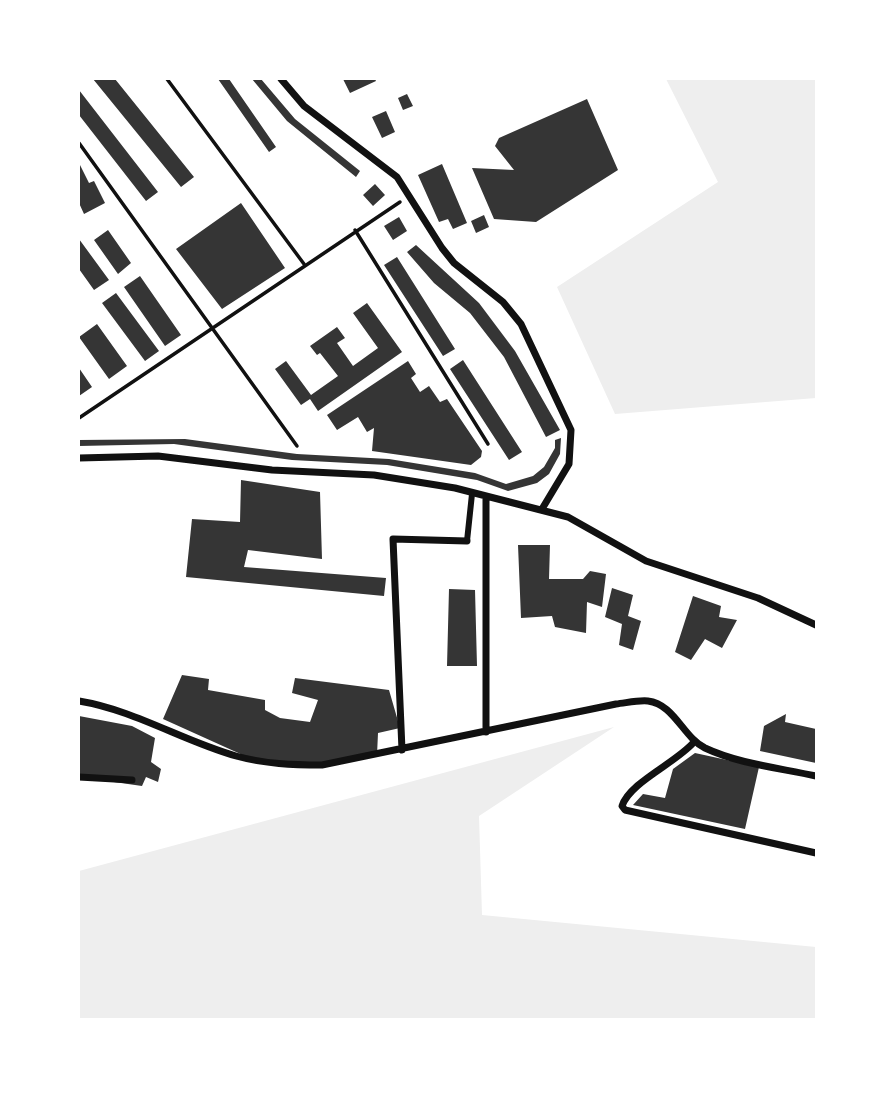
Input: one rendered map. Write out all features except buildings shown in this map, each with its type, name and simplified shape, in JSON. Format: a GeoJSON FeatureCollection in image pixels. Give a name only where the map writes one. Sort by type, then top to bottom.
{"type":"FeatureCollection","features":[{"type":"Feature","properties":{"kind":"street"},"geometry":{"type":"LineString","coordinates":[[281,79],[304,106],[383,164],[410,195],[454,263],[503,302],[521,324],[571,430],[572,453],[542,509]]}},
{"type":"Feature","properties":{"kind":"street"},"geometry":{"type":"LineString","coordinates":[[79,458],[158,456],[272,470],[374,475],[430,483],[568,517],[666,569],[749,594],[816,625]]}},
{"type":"Feature","properties":{"kind":"street"},"geometry":{"type":"LineString","coordinates":[[402,750],[393,539],[467,541],[472,494]]}},
{"type":"Feature","properties":{"kind":"street"},"geometry":{"type":"LineString","coordinates":[[486,498],[486,732]]}},
{"type":"Feature","properties":{"kind":"street"},"geometry":{"type":"LineString","coordinates":[[79,701],[120,711],[233,755],[268,763],[322,765],[615,704],[648,701],[670,713],[694,741],[729,756],[816,776]]}},
{"type":"Feature","properties":{"kind":"street"},"geometry":{"type":"LineString","coordinates":[[694,741],[679,757],[629,794],[622,806],[625,810],[816,853]]}},
{"type":"Feature","properties":{"kind":"street"},"geometry":{"type":"LineString","coordinates":[[79,777],[132,780]]}},
{"type":"Feature","properties":{"kind":"path"},"geometry":{"type":"LineString","coordinates":[[167,79],[304,264]]}},
{"type":"Feature","properties":{"kind":"path"},"geometry":{"type":"LineString","coordinates":[[79,143],[297,446]]}},
{"type":"Feature","properties":{"kind":"path"},"geometry":{"type":"LineString","coordinates":[[79,418],[211,326],[410,195]]}},
{"type":"Feature","properties":{"kind":"path"},"geometry":{"type":"LineString","coordinates":[[355,230],[488,444]]}},
{"type":"Feature","properties":{"kind":"shaded area"},"geometry":{"type":"Polygon","coordinates":[[[666,79],[816,79],[816,398],[615,414],[557,287],[718,182],[666,79]]]}},
{"type":"Feature","properties":{"kind":"shaded area"},"geometry":{"type":"Polygon","coordinates":[[[614,727],[479,816],[482,915],[816,947],[816,1019],[79,1019],[79,871],[614,727]]]}}]}
